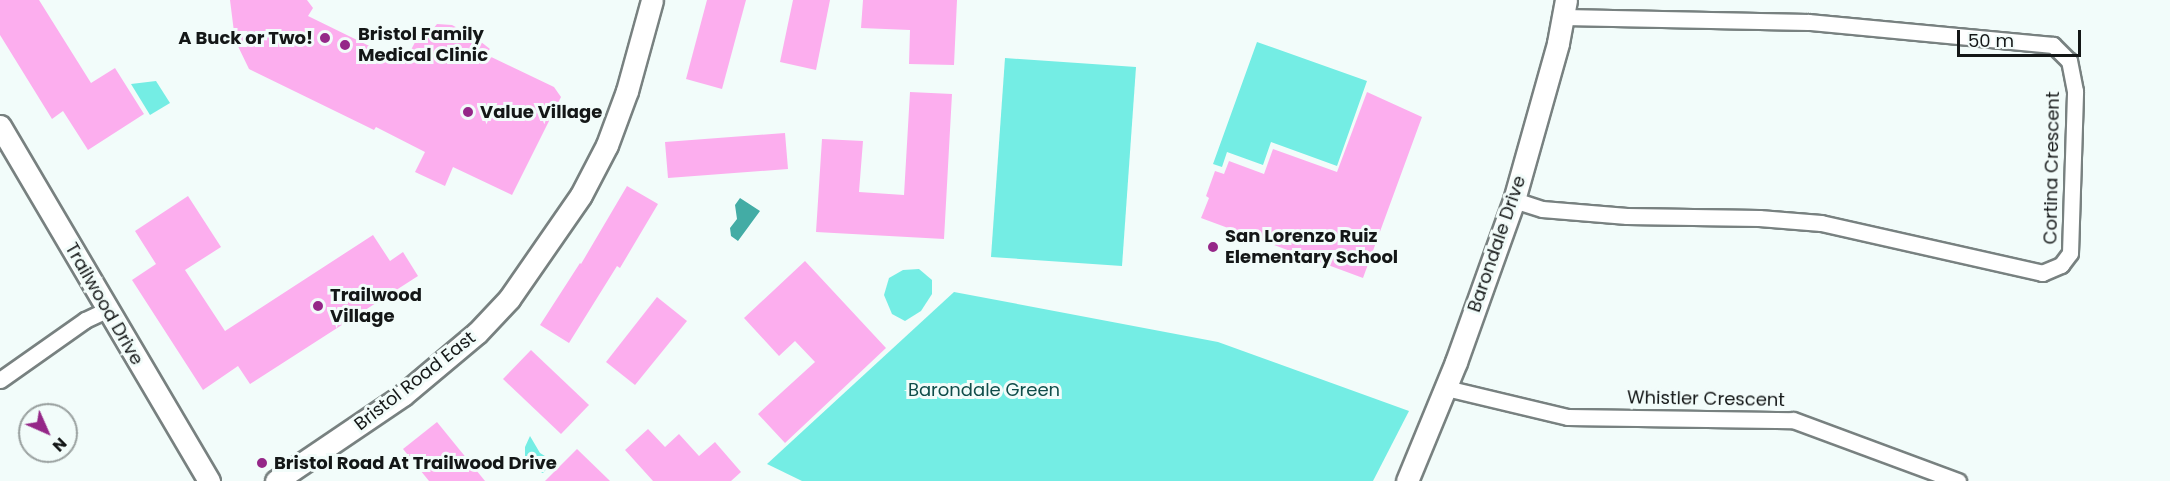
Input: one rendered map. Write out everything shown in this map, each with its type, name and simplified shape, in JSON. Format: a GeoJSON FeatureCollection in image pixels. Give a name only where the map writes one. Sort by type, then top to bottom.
{"type":"FeatureCollection","features":[{"type":"Feature","properties":{"kind":"street","name":"Bristol Road East"},"geometry":{"type":"LineString","coordinates":[[276,481],[403,395],[477,333],[508,299],[581,195],[607,145],[632,76],[652,0]]}},
{"type":"Feature","properties":{"kind":"street","name":"Barondale Drive"},"geometry":{"type":"LineString","coordinates":[[1407,481],[1446,388],[1514,200],[1536,127],[1565,8]]}},
{"type":"Feature","properties":{"kind":"street","name":"Cortina Crescent"},"geometry":{"type":"LineString","coordinates":[[1514,200],[1542,209],[1627,216],[1759,218],[1821,224],[2042,273],[2061,265],[2070,253],[2074,91],[2069,61],[2053,45],[1808,22],[1565,8]]}},
{"type":"Feature","properties":{"kind":"street","name":"Trailwood Drive"},"geometry":{"type":"LineString","coordinates":[[0,126],[106,310],[209,481]]}},
{"type":"Feature","properties":{"kind":"street"},"geometry":{"type":"LineString","coordinates":[[0,380],[85,320],[106,310]]}},
{"type":"Feature","properties":{"kind":"street","name":"Whistler Crescent"},"geometry":{"type":"LineString","coordinates":[[1446,388],[1568,417],[1793,420],[1958,481]]}},
{"type":"Feature","properties":{"kind":"green space"},"geometry":{"type":"Polygon","coordinates":[[[1257,42],[1367,81],[1337,166],[1271,142],[1263,165],[1227,152],[1222,167],[1213,164],[1257,42]]]}},
{"type":"Feature","properties":{"kind":"green space"},"geometry":{"type":"Polygon","coordinates":[[[1005,58],[1136,67],[1122,266],[991,257],[1005,58]]]}},
{"type":"Feature","properties":{"kind":"green space"},"geometry":{"type":"Polygon","coordinates":[[[156,81],[170,103],[150,115],[131,84],[156,81]]]}},
{"type":"Feature","properties":{"kind":"green space"},"geometry":{"type":"Polygon","coordinates":[[[919,269],[932,280],[932,294],[921,311],[905,321],[892,314],[884,295],[889,278],[903,270],[919,269]]]}},
{"type":"Feature","properties":{"kind":"green space","name":"Barondale Green"},"geometry":{"type":"Polygon","coordinates":[[[954,292],[1218,342],[1409,411],[1373,481],[802,481],[767,464],[954,292]]]}},
{"type":"Feature","properties":{"kind":"green space"},"geometry":{"type":"Polygon","coordinates":[[[530,436],[540,453],[553,461],[543,473],[529,468],[525,460],[525,447],[530,436]]]}},
{"type":"Feature","properties":{"kind":"shaded area"},"geometry":{"type":"Polygon","coordinates":[[[740,198],[760,211],[738,241],[731,236],[730,228],[737,219],[735,205],[740,198]]]}},
{"type":"Feature","properties":{"kind":"building"},"geometry":{"type":"Polygon","coordinates":[[[0,0],[39,0],[91,83],[115,68],[144,114],[88,150],[63,111],[52,119],[0,35],[0,0]]]}},
{"type":"Feature","properties":{"kind":"building"},"geometry":{"type":"Polygon","coordinates":[[[230,0],[307,0],[313,8],[308,16],[404,63],[421,31],[433,29],[437,24],[452,25],[476,38],[490,49],[485,54],[554,87],[561,97],[512,195],[453,167],[445,186],[415,172],[425,152],[376,127],[374,130],[249,69],[235,40],[230,0]]]}},
{"type":"Feature","properties":{"kind":"building"},"geometry":{"type":"Polygon","coordinates":[[[707,0],[746,0],[722,89],[686,79],[707,0]]]}},
{"type":"Feature","properties":{"kind":"building"},"geometry":{"type":"Polygon","coordinates":[[[793,0],[830,0],[816,70],[780,62],[793,0]]]}},
{"type":"Feature","properties":{"kind":"building"},"geometry":{"type":"Polygon","coordinates":[[[863,0],[957,0],[954,65],[909,64],[910,30],[861,28],[863,0]]]}},
{"type":"Feature","properties":{"kind":"building"},"geometry":{"type":"Polygon","coordinates":[[[910,92],[952,94],[944,239],[816,232],[822,139],[863,141],[859,192],[904,195],[910,92]]]}},
{"type":"Feature","properties":{"kind":"building"},"geometry":{"type":"Polygon","coordinates":[[[1367,92],[1422,117],[1363,278],[1201,218],[1209,198],[1206,196],[1215,171],[1224,174],[1229,161],[1264,174],[1273,149],[1337,172],[1367,92]]]}},
{"type":"Feature","properties":{"kind":"building"},"geometry":{"type":"Polygon","coordinates":[[[785,133],[788,169],[668,178],[665,142],[785,133]]]}},
{"type":"Feature","properties":{"kind":"building"},"geometry":{"type":"Polygon","coordinates":[[[627,186],[658,204],[620,268],[617,266],[569,343],[540,325],[581,264],[627,186]]]}},
{"type":"Feature","properties":{"kind":"building","name":"Trailwood Village"},"geometry":{"type":"Polygon","coordinates":[[[188,196],[221,247],[185,270],[225,331],[373,235],[390,261],[403,252],[418,276],[250,384],[238,366],[203,390],[132,280],[156,264],[135,231],[188,196]]]}},
{"type":"Feature","properties":{"kind":"building"},"geometry":{"type":"Polygon","coordinates":[[[805,261],[886,348],[785,443],[758,414],[815,362],[795,341],[779,356],[744,318],[805,261]]]}},
{"type":"Feature","properties":{"kind":"building"},"geometry":{"type":"Polygon","coordinates":[[[657,297],[687,321],[635,385],[606,362],[657,297]]]}},
{"type":"Feature","properties":{"kind":"building"},"geometry":{"type":"Polygon","coordinates":[[[531,350],[589,405],[561,434],[503,379],[531,350]]]}},
{"type":"Feature","properties":{"kind":"building"},"geometry":{"type":"Polygon","coordinates":[[[437,422],[485,481],[429,481],[403,449],[437,422]]]}},
{"type":"Feature","properties":{"kind":"building"},"geometry":{"type":"Polygon","coordinates":[[[648,429],[665,447],[679,434],[699,456],[715,442],[741,472],[731,481],[653,481],[625,450],[648,429]]]}},
{"type":"Feature","properties":{"kind":"building"},"geometry":{"type":"Polygon","coordinates":[[[577,449],[610,481],[545,481],[577,449]]]}},
{"type":"Feature","properties":{"kind":"place","name":"A Buck or Two!"},"geometry":{"type":"Point","coordinates":[325,38]}},
{"type":"Feature","properties":{"kind":"place","name":"Bristol Family Medical Clinic"},"geometry":{"type":"Point","coordinates":[345,45]}},
{"type":"Feature","properties":{"kind":"place","name":"Value Village"},"geometry":{"type":"Point","coordinates":[468,112]}},
{"type":"Feature","properties":{"kind":"place","name":"San Lorenzo Ruiz Elementary School"},"geometry":{"type":"Point","coordinates":[1213,247]}},
{"type":"Feature","properties":{"kind":"place","name":"Trailwood Village"},"geometry":{"type":"Point","coordinates":[318,306]}},
{"type":"Feature","properties":{"kind":"place","name":"Bristol Road At Trailwood Drive"},"geometry":{"type":"Point","coordinates":[262,463]}}]}
